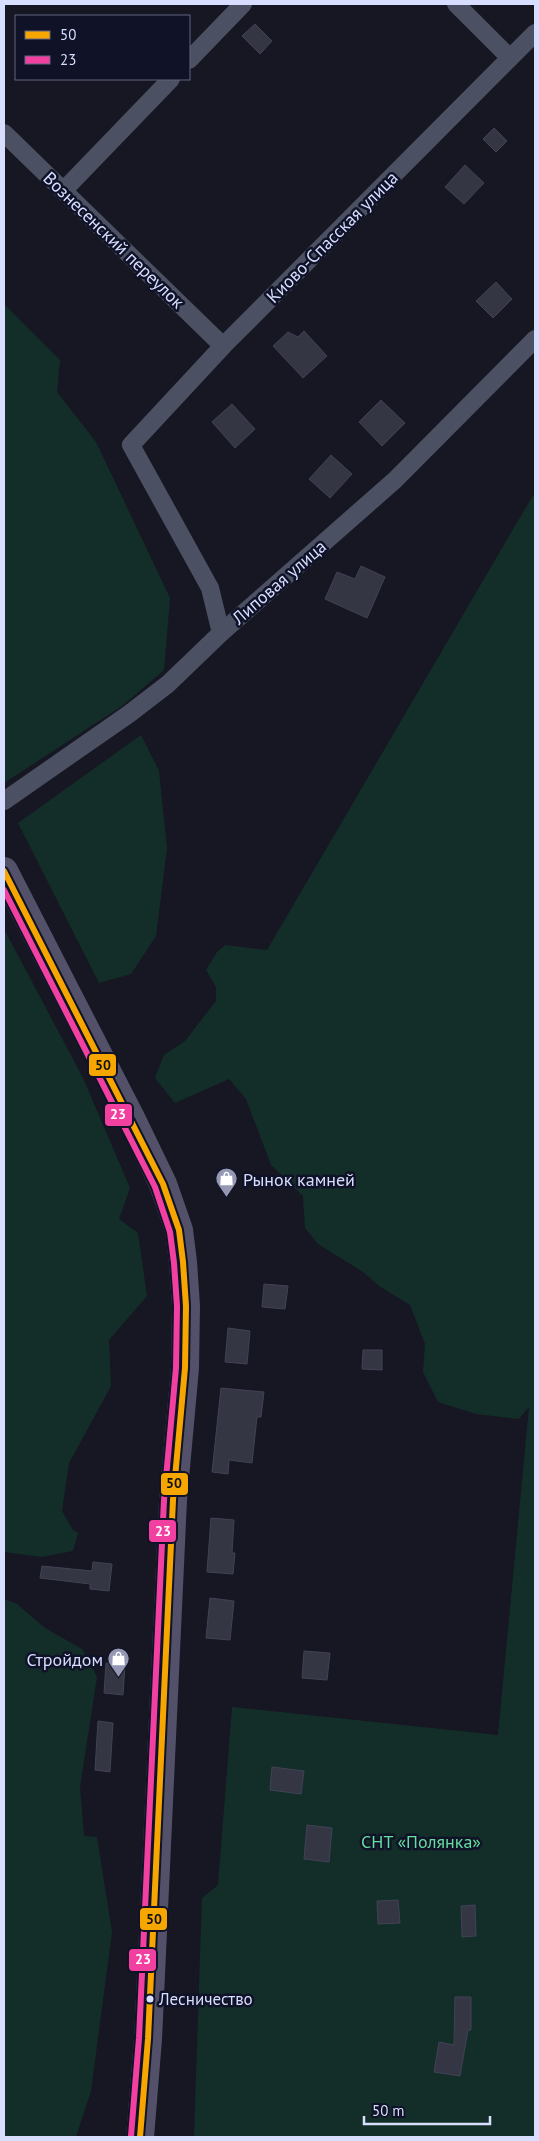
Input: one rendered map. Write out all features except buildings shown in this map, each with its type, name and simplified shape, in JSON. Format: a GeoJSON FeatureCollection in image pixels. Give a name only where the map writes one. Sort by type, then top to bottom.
{"type":"FeatureCollection","features":[{"type":"Feature","properties":{"kind":"main road"},"geometry":{"type":"LineString","coordinates":[[4,871],[163,1184],[179,1230],[183,1262],[186,1306],[185,1368],[173,1500],[148,2039],[140,2137]]}},
{"type":"Feature","properties":{"kind":"street"},"geometry":{"type":"LineString","coordinates":[[190,59],[243,4]]}},
{"type":"Feature","properties":{"kind":"street"},"geometry":{"type":"LineString","coordinates":[[456,4],[510,58]]}},
{"type":"Feature","properties":{"kind":"street","name":"Киово-Спасская улица"},"geometry":{"type":"LineString","coordinates":[[221,633],[210,588],[131,445],[224,346],[535,32]]}},
{"type":"Feature","properties":{"kind":"street"},"geometry":{"type":"LineString","coordinates":[[63,191],[170,80]]}},
{"type":"Feature","properties":{"kind":"street","name":"Вознесенский переулок"},"geometry":{"type":"LineString","coordinates":[[4,133],[224,346]]}},
{"type":"Feature","properties":{"kind":"street","name":"Липовая улица"},"geometry":{"type":"LineString","coordinates":[[4,801],[129,714],[168,684],[221,633],[395,480],[535,340]]}},
{"type":"Feature","properties":{"kind":"green space"},"geometry":{"type":"Polygon","coordinates":[[[4,304],[60,360],[57,392],[96,442],[170,598],[164,670],[122,706],[4,783],[4,304]]]}},
{"type":"Feature","properties":{"kind":"green space","name":"СНТ «Полянка»"},"geometry":{"type":"Polygon","coordinates":[[[535,495],[535,2137],[194,2137],[202,1898],[218,1885],[232,1707],[498,1735],[529,1407],[519,1419],[476,1414],[438,1402],[423,1372],[425,1344],[410,1305],[379,1286],[363,1272],[318,1244],[305,1228],[303,1196],[271,1165],[246,1099],[229,1079],[175,1103],[155,1078],[164,1055],[185,1041],[216,1001],[216,987],[206,970],[217,952],[225,945],[267,950],[532,497],[535,495]]]}},
{"type":"Feature","properties":{"kind":"green space"},"geometry":{"type":"Polygon","coordinates":[[[141,735],[159,771],[167,848],[156,936],[131,974],[99,983],[18,823],[141,735]]]}},
{"type":"Feature","properties":{"kind":"green space"},"geometry":{"type":"Polygon","coordinates":[[[4,929],[83,1078],[130,1188],[119,1219],[138,1233],[147,1296],[109,1340],[111,1386],[69,1463],[62,1511],[73,1530],[78,1533],[73,1551],[42,1557],[4,1552],[4,929]]]}},
{"type":"Feature","properties":{"kind":"green space"},"geometry":{"type":"Polygon","coordinates":[[[4,1599],[17,1604],[45,1628],[82,1649],[97,1677],[80,1787],[84,1836],[97,1837],[112,1932],[91,2091],[76,2137],[4,2137],[4,1599]]]}},
{"type":"Feature","properties":{"kind":"transit line","name":"50"},"geometry":{"type":"LineString","coordinates":[[4,871],[163,1184],[179,1230],[183,1262],[186,1306],[185,1368],[173,1500],[148,2039],[140,2137]]}},
{"type":"Feature","properties":{"kind":"transit line","name":"23"},"geometry":{"type":"LineString","coordinates":[[4,890],[155,1187],[170,1232],[174,1263],[177,1306],[176,1368],[164,1500],[139,2038],[131,2136]]}},
{"type":"Feature","properties":{"kind":"place","name":"Рынок камней"},"geometry":{"type":"Point","coordinates":[227,1198]}},
{"type":"Feature","properties":{"kind":"place","name":"Стройдом"},"geometry":{"type":"Point","coordinates":[119,1678]}},
{"type":"Feature","properties":{"kind":"place","name":"Лесничество"},"geometry":{"type":"Point","coordinates":[150,1999]}}]}
